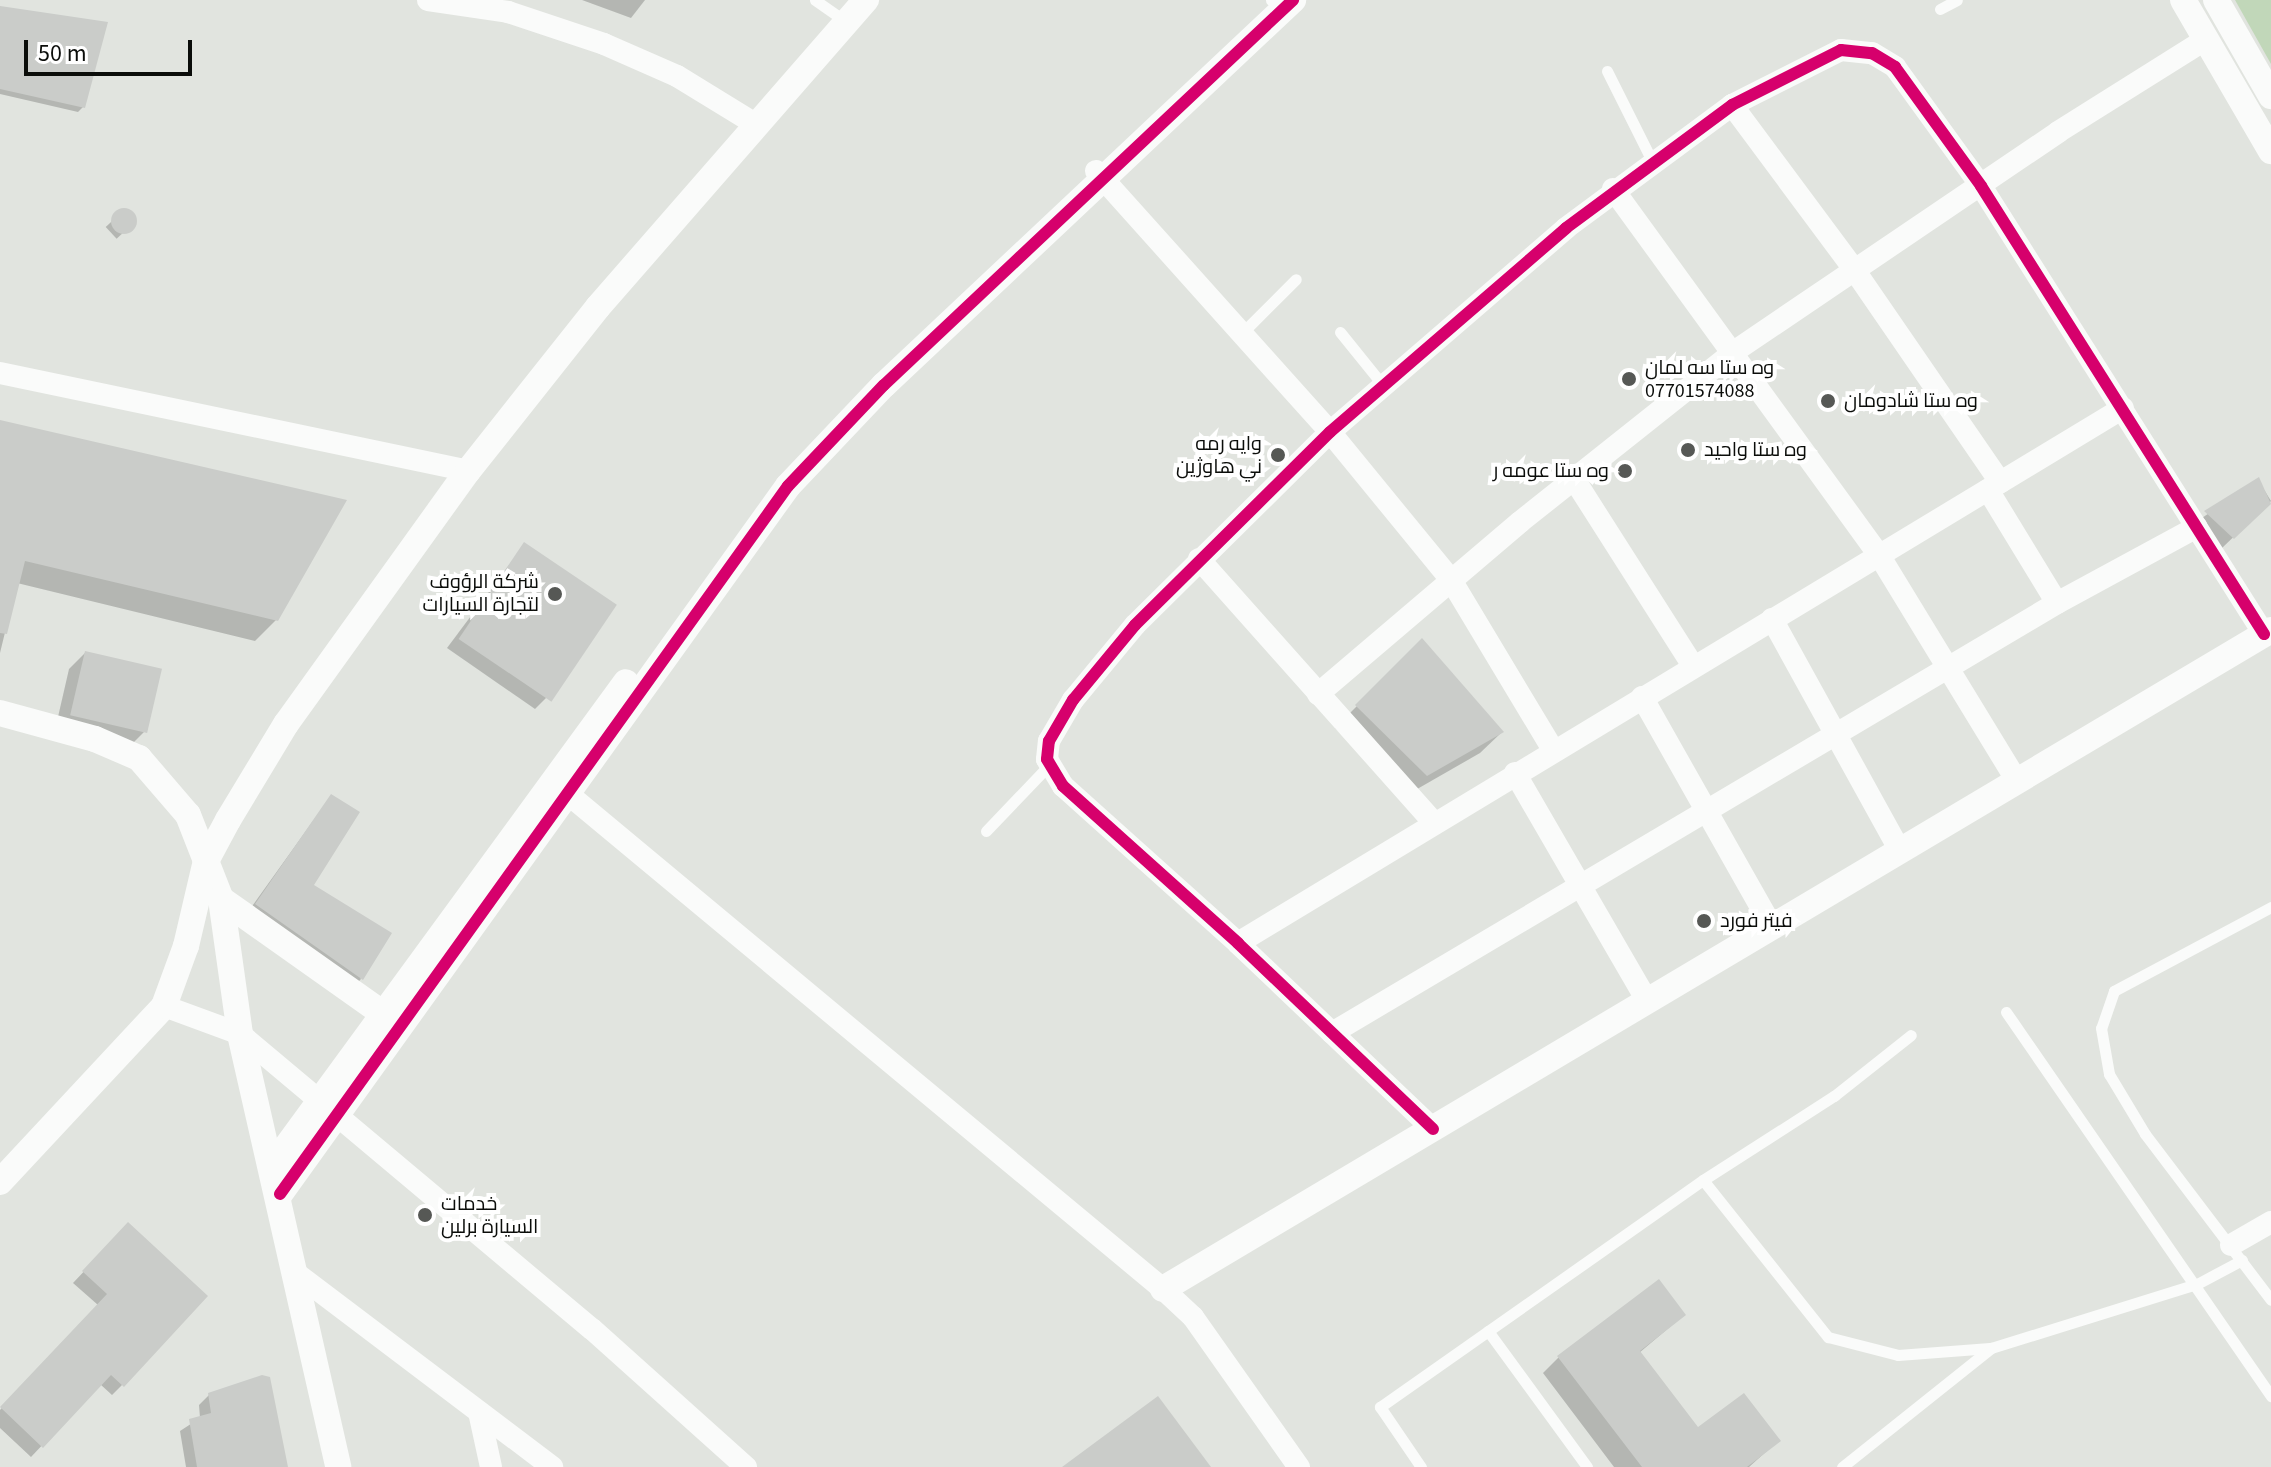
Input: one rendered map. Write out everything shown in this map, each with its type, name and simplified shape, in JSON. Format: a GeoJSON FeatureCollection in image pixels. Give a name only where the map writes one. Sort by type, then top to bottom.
{"type":"FeatureCollection","features":[{"type":"Feature","properties":{"kind":"street"},"geometry":{"type":"LineString","coordinates":[[428,0],[508,12],[604,44],[677,76],[757,125]]}},
{"type":"Feature","properties":{"kind":"street"},"geometry":{"type":"LineString","coordinates":[[4,1171],[164,1006],[186,946],[206,861],[286,724],[468,471],[598,307],[866,0]]}},
{"type":"Feature","properties":{"kind":"street"},"geometry":{"type":"LineString","coordinates":[[2183,0],[2203,41],[2271,151]]}},
{"type":"Feature","properties":{"kind":"street"},"geometry":{"type":"LineString","coordinates":[[2216,0],[2271,96]]}},
{"type":"Feature","properties":{"kind":"street"},"geometry":{"type":"LineString","coordinates":[[273,1165],[330,1109],[812,446],[1101,176],[1273,6]]}},
{"type":"Feature","properties":{"kind":"street"},"geometry":{"type":"LineString","coordinates":[[1318,694],[1451,580],[1735,351],[1853,268],[2203,41]]}},
{"type":"Feature","properties":{"kind":"street"},"geometry":{"type":"LineString","coordinates":[[1163,1289],[1433,1129],[2268,632],[2197,527],[1981,186],[1901,74],[1872,53],[1841,50],[1822,56],[1732,105],[1613,189],[1382,384],[1330,432],[1199,559],[1073,700],[1052,732],[1049,765],[1063,786],[1238,943],[1433,1129]]}},
{"type":"Feature","properties":{"kind":"street"},"geometry":{"type":"LineString","coordinates":[[1732,105],[1853,268],[1994,486],[2057,603]]}},
{"type":"Feature","properties":{"kind":"street"},"geometry":{"type":"LineString","coordinates":[[1101,176],[1330,432],[1451,580],[1553,750]]}},
{"type":"Feature","properties":{"kind":"street"},"geometry":{"type":"LineString","coordinates":[[1613,189],[1735,351],[1879,555],[2017,781]]}},
{"type":"Feature","properties":{"kind":"street"},"geometry":{"type":"LineString","coordinates":[[0,373],[468,471]]}},
{"type":"Feature","properties":{"kind":"street"},"geometry":{"type":"LineString","coordinates":[[1238,943],[1433,822],[2123,408]]}},
{"type":"Feature","properties":{"kind":"street"},"geometry":{"type":"LineString","coordinates":[[1574,479],[1693,666]]}},
{"type":"Feature","properties":{"kind":"street"},"geometry":{"type":"LineString","coordinates":[[1332,1033],[2057,603],[2197,527]]}},
{"type":"Feature","properties":{"kind":"street"},"geometry":{"type":"LineString","coordinates":[[1199,559],[1433,822]]}},
{"type":"Feature","properties":{"kind":"street"},"geometry":{"type":"LineString","coordinates":[[1772,619],[1900,851]]}},
{"type":"Feature","properties":{"kind":"street"},"geometry":{"type":"LineString","coordinates":[[1642,697],[1709,809],[1772,927]]}},
{"type":"Feature","properties":{"kind":"street"},"geometry":{"type":"LineString","coordinates":[[0,713],[81,734],[139,758],[188,815],[221,899],[240,1034],[280,1194],[338,1467]]}},
{"type":"Feature","properties":{"kind":"street"},"geometry":{"type":"LineString","coordinates":[[1515,773],[1647,1001]]}},
{"type":"Feature","properties":{"kind":"street"},"geometry":{"type":"LineString","coordinates":[[280,1194],[386,1016],[562,789]]}},
{"type":"Feature","properties":{"kind":"street"},"geometry":{"type":"LineString","coordinates":[[562,789],[1163,1289],[1193,1317],[1299,1467]]}},
{"type":"Feature","properties":{"kind":"street"},"geometry":{"type":"LineString","coordinates":[[221,899],[386,1016]]}},
{"type":"Feature","properties":{"kind":"street"},"geometry":{"type":"LineString","coordinates":[[164,1006],[240,1034],[746,1467]]}},
{"type":"Feature","properties":{"kind":"street"},"geometry":{"type":"LineString","coordinates":[[2236,1252],[2271,1222]]}},
{"type":"Feature","properties":{"kind":"street"},"geometry":{"type":"LineString","coordinates":[[297,1274],[552,1467]]}},
{"type":"Feature","properties":{"kind":"street"},"geometry":{"type":"LineString","coordinates":[[479,1412],[491,1467]]}},
{"type":"Feature","properties":{"kind":"lane"},"geometry":{"type":"LineString","coordinates":[[815,0],[846,22]]}},
{"type":"Feature","properties":{"kind":"lane"},"geometry":{"type":"LineString","coordinates":[[1940,9],[1957,0]]}},
{"type":"Feature","properties":{"kind":"lane"},"geometry":{"type":"LineString","coordinates":[[1607,71],[1652,161]]}},
{"type":"Feature","properties":{"kind":"lane"},"geometry":{"type":"LineString","coordinates":[[1242,333],[1296,279]]}},
{"type":"Feature","properties":{"kind":"lane"},"geometry":{"type":"LineString","coordinates":[[1340,332],[1382,384]]}},
{"type":"Feature","properties":{"kind":"lane"},"geometry":{"type":"LineString","coordinates":[[986,831],[1049,765]]}},
{"type":"Feature","properties":{"kind":"lane"},"geometry":{"type":"LineString","coordinates":[[2271,907],[2114,991],[2101,1028],[2109,1074],[2145,1134],[2271,1300]]}},
{"type":"Feature","properties":{"kind":"lane"},"geometry":{"type":"LineString","coordinates":[[2006,1012],[2197,1284],[2271,1396]]}},
{"type":"Feature","properties":{"kind":"lane"},"geometry":{"type":"LineString","coordinates":[[1421,1467],[1380,1407],[1703,1180],[1834,1096],[1911,1035]]}},
{"type":"Feature","properties":{"kind":"lane"},"geometry":{"type":"LineString","coordinates":[[1703,1180],[1828,1337],[1898,1355],[1991,1348],[2197,1284],[2236,1252]]}},
{"type":"Feature","properties":{"kind":"lane"},"geometry":{"type":"LineString","coordinates":[[1488,1331],[1587,1467]]}},
{"type":"Feature","properties":{"kind":"lane"},"geometry":{"type":"LineString","coordinates":[[1842,1467],[1991,1348]]}},
{"type":"Feature","properties":{"kind":"green space"},"geometry":{"type":"Polygon","coordinates":[[[2235,0],[2271,0],[2271,64],[2235,0]]]}},
{"type":"Feature","properties":{"kind":"building"},"geometry":{"type":"Polygon","coordinates":[[[0,6],[108,22],[85,108],[0,89],[0,6]]]}},
{"type":"Feature","properties":{"kind":"building"},"geometry":{"type":"Polygon","coordinates":[[[124,208],[133,212],[137,221],[133,230],[124,234],[115,230],[111,221],[115,212],[124,208]]]}},
{"type":"Feature","properties":{"kind":"building"},"geometry":{"type":"Polygon","coordinates":[[[0,420],[347,500],[278,621],[25,561],[7,634],[0,633],[0,420]]]}},
{"type":"Feature","properties":{"kind":"building"},"geometry":{"type":"Polygon","coordinates":[[[2259,477],[2271,504],[2234,539],[2204,511],[2259,477]]]}},
{"type":"Feature","properties":{"kind":"building"},"geometry":{"type":"Polygon","coordinates":[[[524,542],[617,605],[551,702],[459,639],[524,542]]]}},
{"type":"Feature","properties":{"kind":"building"},"geometry":{"type":"Polygon","coordinates":[[[1422,638],[1504,732],[1427,776],[1355,705],[1422,638]]]}},
{"type":"Feature","properties":{"kind":"building"},"geometry":{"type":"Polygon","coordinates":[[[85,651],[162,669],[147,733],[70,715],[85,651]]]}},
{"type":"Feature","properties":{"kind":"building"},"geometry":{"type":"Polygon","coordinates":[[[331,794],[360,812],[314,885],[392,933],[363,980],[255,904],[331,794]]]}},
{"type":"Feature","properties":{"kind":"building"},"geometry":{"type":"Polygon","coordinates":[[[128,1222],[208,1296],[124,1387],[111,1375],[43,1448],[0,1407],[107,1294],[82,1271],[128,1222]]]}},
{"type":"Feature","properties":{"kind":"building"},"geometry":{"type":"Polygon","coordinates":[[[1659,1279],[1686,1315],[1640,1351],[1698,1427],[1744,1393],[1781,1441],[1747,1467],[1642,1467],[1557,1356],[1659,1279]]]}},
{"type":"Feature","properties":{"kind":"building"},"geometry":{"type":"Polygon","coordinates":[[[262,1375],[270,1377],[288,1467],[197,1467],[189,1419],[211,1413],[208,1393],[262,1375]]]}},
{"type":"Feature","properties":{"kind":"building"},"geometry":{"type":"Polygon","coordinates":[[[1158,1396],[1211,1467],[1062,1467],[1158,1396]]]}},
{"type":"Feature","properties":{"kind":"cycle path"},"geometry":{"type":"LineString","coordinates":[[280,1194],[788,486],[884,385],[1293,0]]}},
{"type":"Feature","properties":{"kind":"cycle path"},"geometry":{"type":"LineString","coordinates":[[1433,1129],[1238,943],[1063,786],[1047,759],[1049,741],[1073,700],[1135,625],[1330,432],[1566,228],[1732,105],[1841,50],[1872,53],[1895,67],[1981,186],[2264,634]]}},
{"type":"Feature","properties":{"kind":"place","name":"وه ستا سه لمان 07701574088"},"geometry":{"type":"Point","coordinates":[1629,379]}},
{"type":"Feature","properties":{"kind":"place","name":"وه ستا شادومان"},"geometry":{"type":"Point","coordinates":[1828,401]}},
{"type":"Feature","properties":{"kind":"place","name":"وه ستا واحید"},"geometry":{"type":"Point","coordinates":[1688,450]}},
{"type":"Feature","properties":{"kind":"place","name":"وايه رمه ني هاوژين"},"geometry":{"type":"Point","coordinates":[1278,455]}},
{"type":"Feature","properties":{"kind":"place","name":"وه ستا عومه ر"},"geometry":{"type":"Point","coordinates":[1625,471]}},
{"type":"Feature","properties":{"kind":"place","name":"شركة الرؤوف لتجارة السيارات"},"geometry":{"type":"Point","coordinates":[555,594]}},
{"type":"Feature","properties":{"kind":"place","name":"فيتر فورد"},"geometry":{"type":"Point","coordinates":[1704,921]}},
{"type":"Feature","properties":{"kind":"place","name":"خدمات السیارة برلین"},"geometry":{"type":"Point","coordinates":[425,1215]}}]}
